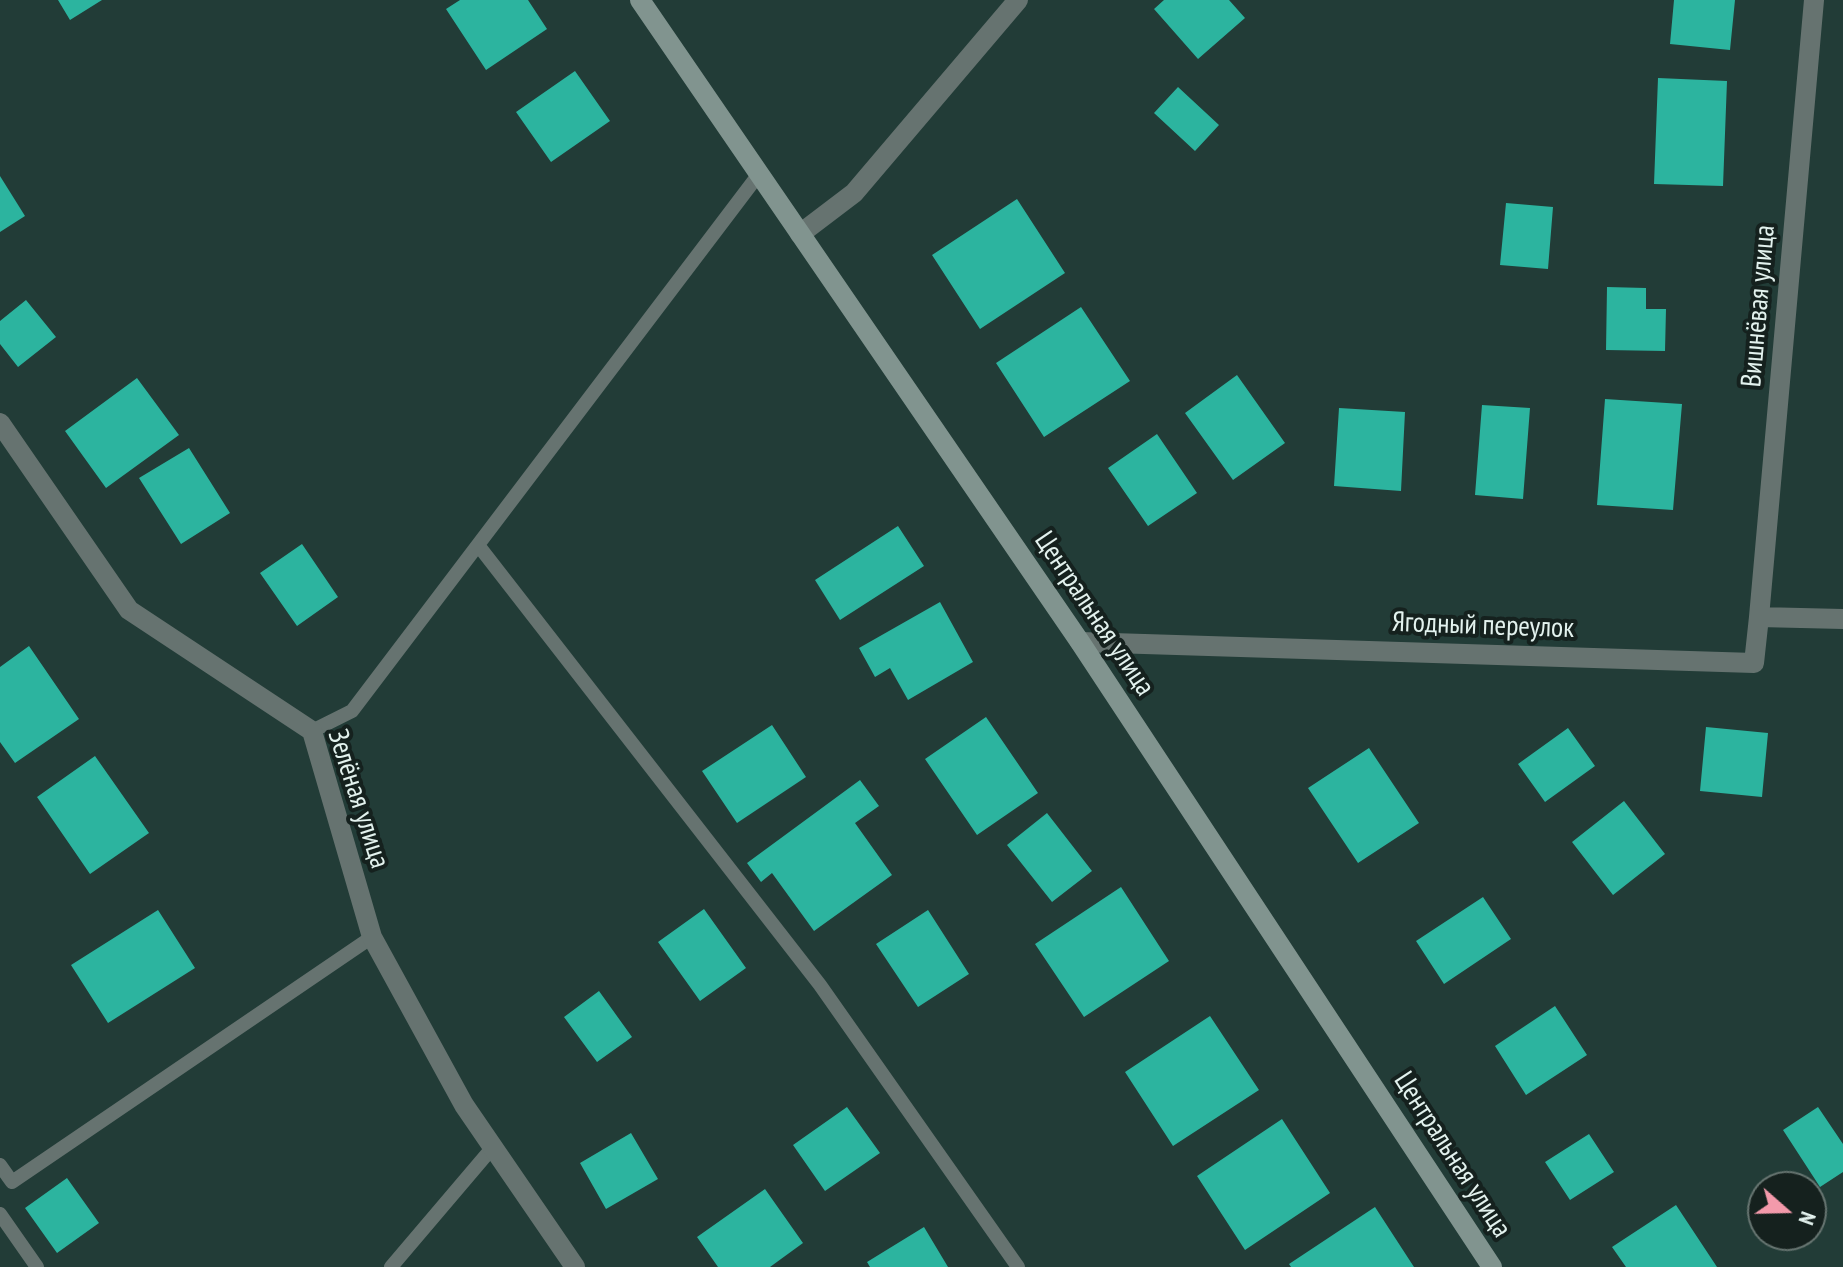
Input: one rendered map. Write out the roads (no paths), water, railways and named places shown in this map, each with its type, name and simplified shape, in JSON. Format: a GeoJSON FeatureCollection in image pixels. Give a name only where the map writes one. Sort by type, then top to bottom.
{"type":"FeatureCollection","features":[{"type":"Feature","properties":{"kind":"street","name":"Центральная улица"},"geometry":{"type":"LineString","coordinates":[[640,0],[1080,642],[1492,1267]]}},
{"type":"Feature","properties":{"kind":"street"},"geometry":{"type":"LineString","coordinates":[[800,234],[854,193],[1018,0]]}},
{"type":"Feature","properties":{"kind":"street","name":"Вишнёвая улица"},"geometry":{"type":"LineString","coordinates":[[1759,617],[1814,0]]}},
{"type":"Feature","properties":{"kind":"street","name":"Зелёная улица"},"geometry":{"type":"LineString","coordinates":[[0,423],[129,610],[312,731],[372,937],[464,1105],[575,1267]]}},
{"type":"Feature","properties":{"kind":"street"},"geometry":{"type":"LineString","coordinates":[[1759,617],[1843,619]]}},
{"type":"Feature","properties":{"kind":"street","name":"Ягодный переулок"},"geometry":{"type":"LineString","coordinates":[[1080,642],[1754,663],[1759,617]]}},
{"type":"Feature","properties":{"kind":"lane"},"geometry":{"type":"LineString","coordinates":[[312,731],[352,711],[759,174]]}},
{"type":"Feature","properties":{"kind":"lane"},"geometry":{"type":"LineString","coordinates":[[478,545],[820,985],[1018,1267]]}},
{"type":"Feature","properties":{"kind":"lane"},"geometry":{"type":"LineString","coordinates":[[0,1165],[12,1182],[372,937]]}},
{"type":"Feature","properties":{"kind":"lane"},"geometry":{"type":"LineString","coordinates":[[391,1267],[493,1147]]}},
{"type":"Feature","properties":{"kind":"lane"},"geometry":{"type":"LineString","coordinates":[[0,1214],[37,1267]]}}]}
